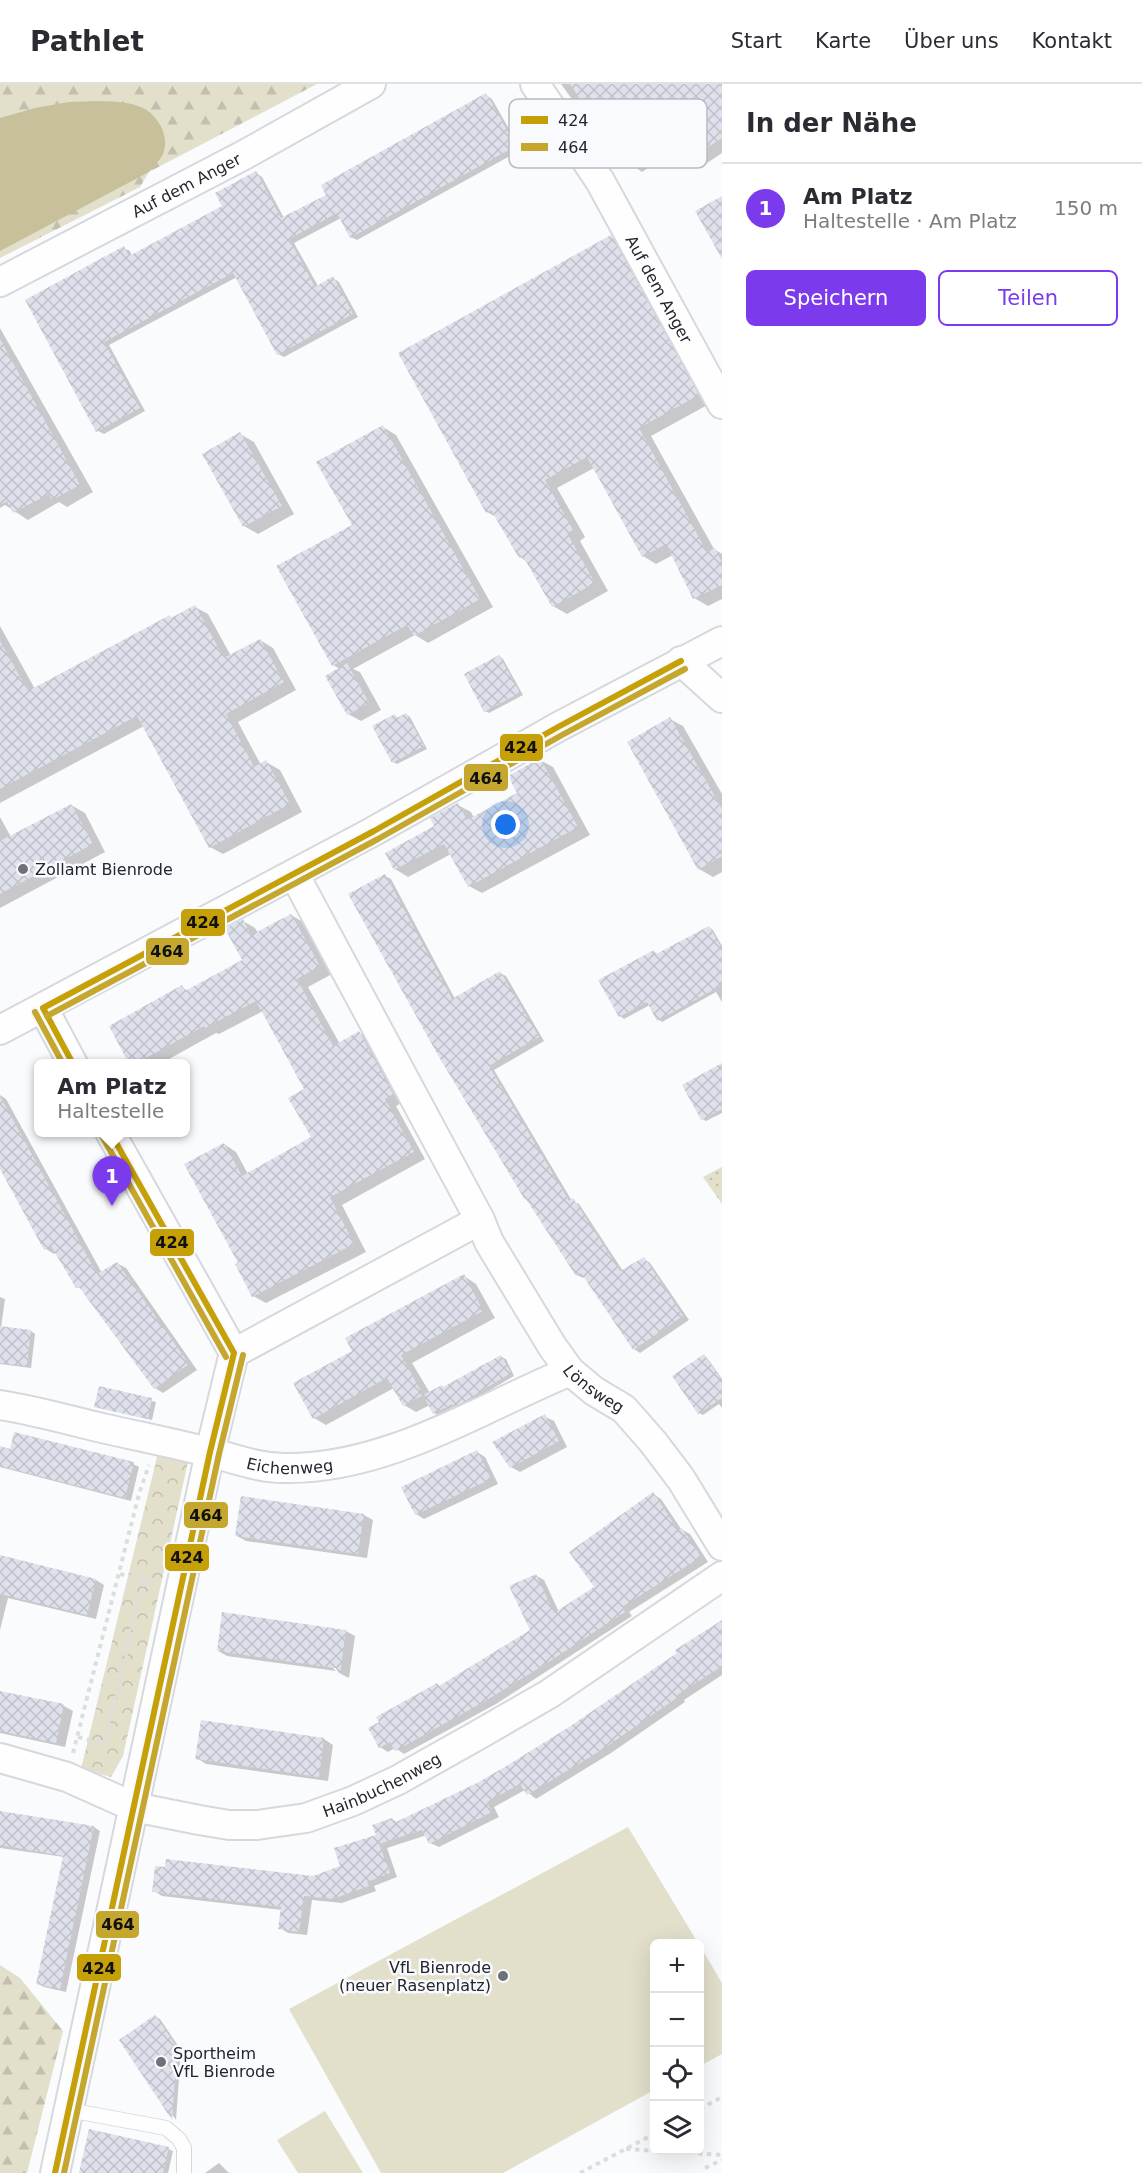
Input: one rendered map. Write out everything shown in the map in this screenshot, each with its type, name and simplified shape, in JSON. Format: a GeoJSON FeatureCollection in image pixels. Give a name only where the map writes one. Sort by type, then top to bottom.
{"type":"FeatureCollection","features":[{"type":"Feature","properties":{"kind":"street","name":"Auf dem Anger"},"geometry":{"type":"LineString","coordinates":[[0,282],[244,155],[371,84]]}},
{"type":"Feature","properties":{"kind":"street","name":"Auf dem Anger"},"geometry":{"type":"LineString","coordinates":[[535,84],[545,99]]}},
{"type":"Feature","properties":{"kind":"street","name":"Auf dem Anger"},"geometry":{"type":"LineString","coordinates":[[591,168],[722,404]]}},
{"type":"Feature","properties":{"kind":"street"},"geometry":{"type":"LineString","coordinates":[[0,1030],[294,874],[558,727],[722,641]]}},
{"type":"Feature","properties":{"kind":"street"},"geometry":{"type":"LineString","coordinates":[[681,661],[722,698]]}},
{"type":"Feature","properties":{"kind":"street","name":"Lönsweg"},"geometry":{"type":"LineString","coordinates":[[294,874],[480,1220],[489,1242],[552,1346],[570,1371],[594,1391],[624,1409],[653,1442],[681,1479],[722,1546]]}},
{"type":"Feature","properties":{"kind":"street"},"geometry":{"type":"LineString","coordinates":[[43,1008],[70,1059]]}},
{"type":"Feature","properties":{"kind":"street"},"geometry":{"type":"LineString","coordinates":[[55,2173],[210,1452],[234,1353],[113,1137]]}},
{"type":"Feature","properties":{"kind":"street"},"geometry":{"type":"LineString","coordinates":[[234,1353],[480,1220]]}},
{"type":"Feature","properties":{"kind":"street","name":"Eichenweg"},"geometry":{"type":"LineString","coordinates":[[0,1405],[210,1452],[246,1464],[283,1468],[321,1466],[371,1456],[420,1439],[519,1392],[570,1371]]}},
{"type":"Feature","properties":{"kind":"street","name":"Hainbuchenweg"},"geometry":{"type":"LineString","coordinates":[[0,1758],[67,1777],[134,1807],[229,1825],[257,1825],[306,1818],[353,1801],[398,1780],[549,1694],[722,1576]]}},
{"type":"Feature","properties":{"kind":"lane"},"geometry":{"type":"LineString","coordinates":[[69,2110],[166,2128],[179,2139],[184,2148],[184,2173]]}},
{"type":"Feature","properties":{"kind":"path"},"geometry":{"type":"LineString","coordinates":[[67,1777],[139,1494],[157,1441]]}},
{"type":"Feature","properties":{"kind":"path"},"geometry":{"type":"LineString","coordinates":[[120,1574],[182,1589]]}},
{"type":"Feature","properties":{"kind":"path"},"geometry":{"type":"LineString","coordinates":[[78,1737],[104,1744],[144,1580]]}},
{"type":"Feature","properties":{"kind":"path"},"geometry":{"type":"LineString","coordinates":[[704,2106],[722,2097]]}},
{"type":"Feature","properties":{"kind":"path"},"geometry":{"type":"LineString","coordinates":[[580,2173],[650,2136]]}},
{"type":"Feature","properties":{"kind":"path"},"geometry":{"type":"LineString","coordinates":[[626,2149],[722,2155]]}},
{"type":"Feature","properties":{"kind":"path"},"geometry":{"type":"LineString","coordinates":[[705,2168],[722,2160]]}},
{"type":"Feature","properties":{"kind":"green space"},"geometry":{"type":"Polygon","coordinates":[[[0,84],[317,84],[149,172],[140,187],[0,258],[0,84]]]}},
{"type":"Feature","properties":{"kind":"green space"},"geometry":{"type":"Polygon","coordinates":[[[722,1167],[722,1204],[703,1177],[722,1167]]]}},
{"type":"Feature","properties":{"kind":"green space"},"geometry":{"type":"Polygon","coordinates":[[[158,1453],[188,1462],[123,1756],[111,1777],[81,1769],[158,1453]]]}},
{"type":"Feature","properties":{"kind":"green space","name":"VfL Bienrode (neuer Rasenplatz)"},"geometry":{"type":"Polygon","coordinates":[[[628,1827],[696,1939],[650,1939],[650,2092],[503,2173],[381,2173],[289,2009],[628,1827]]]}},
{"type":"Feature","properties":{"kind":"green space"},"geometry":{"type":"Polygon","coordinates":[[[704,1953],[722,1983],[722,2054],[704,2064],[704,1953]]]}},
{"type":"Feature","properties":{"kind":"green space"},"geometry":{"type":"Polygon","coordinates":[[[0,1965],[20,1978],[63,2031],[27,2173],[0,2173],[0,1965]]]}},
{"type":"Feature","properties":{"kind":"green space"},"geometry":{"type":"Polygon","coordinates":[[[325,2111],[363,2173],[298,2173],[277,2140],[325,2111]]]}},
{"type":"Feature","properties":{"kind":"shaded area"},"geometry":{"type":"Polygon","coordinates":[[[69,102],[121,102],[145,109],[156,119],[163,132],[165,147],[163,154],[149,172],[0,251],[0,118],[35,108],[69,102]]]}},
{"type":"Feature","properties":{"kind":"building"},"geometry":{"type":"Polygon","coordinates":[[[570,84],[722,84],[722,138],[707,148],[707,99],[580,99],[570,84]]]}},
{"type":"Feature","properties":{"kind":"building"},"geometry":{"type":"Polygon","coordinates":[[[486,93],[509,134],[509,150],[350,238],[337,213],[289,239],[315,287],[333,276],[353,314],[277,355],[233,273],[104,342],[140,408],[96,432],[25,300],[124,246],[129,256],[222,206],[215,193],[256,171],[281,218],[326,195],[321,185],[486,93]]]}},
{"type":"Feature","properties":{"kind":"building"},"geometry":{"type":"Polygon","coordinates":[[[722,196],[722,259],[695,211],[722,196]]]}},
{"type":"Feature","properties":{"kind":"building"},"geometry":{"type":"Polygon","coordinates":[[[611,235],[699,395],[639,428],[707,552],[715,548],[722,563],[722,585],[693,599],[666,544],[642,557],[587,457],[545,480],[573,530],[567,533],[595,583],[552,607],[523,556],[519,558],[491,510],[486,513],[398,353],[611,235]]]}},
{"type":"Feature","properties":{"kind":"building"},"geometry":{"type":"Polygon","coordinates":[[[0,339],[80,485],[52,500],[49,494],[13,513],[7,501],[0,505],[0,339]]]}},
{"type":"Feature","properties":{"kind":"building"},"geometry":{"type":"Polygon","coordinates":[[[383,425],[480,599],[414,636],[407,625],[332,666],[276,566],[352,525],[316,462],[383,425]]]}},
{"type":"Feature","properties":{"kind":"building"},"geometry":{"type":"Polygon","coordinates":[[[240,432],[282,506],[243,527],[202,454],[240,432]]]}},
{"type":"Feature","properties":{"kind":"building"},"geometry":{"type":"Polygon","coordinates":[[[195,605],[224,658],[260,639],[284,682],[226,714],[254,767],[266,760],[290,804],[209,848],[137,716],[0,789],[0,641],[28,691],[170,615],[171,618],[195,605]]]}},
{"type":"Feature","properties":{"kind":"building"},"geometry":{"type":"Polygon","coordinates":[[[499,655],[520,693],[484,712],[464,674],[499,655]]]}},
{"type":"Feature","properties":{"kind":"building"},"geometry":{"type":"Polygon","coordinates":[[[347,663],[369,703],[347,715],[325,676],[347,663]]]}},
{"type":"Feature","properties":{"kind":"building"},"geometry":{"type":"Polygon","coordinates":[[[406,713],[424,746],[392,763],[372,726],[395,714],[397,718],[406,713]]]}},
{"type":"Feature","properties":{"kind":"building"},"geometry":{"type":"Polygon","coordinates":[[[670,717],[722,809],[722,856],[698,870],[627,742],[670,717]]]}},
{"type":"Feature","properties":{"kind":"building"},"geometry":{"type":"Polygon","coordinates":[[[540,758],[578,827],[468,887],[444,844],[394,870],[385,853],[434,826],[430,818],[458,803],[467,820],[517,793],[508,776],[540,758]]]}},
{"type":"Feature","properties":{"kind":"building","name":"Zollamt Bienrode"},"geometry":{"type":"Polygon","coordinates":[[[71,804],[93,844],[0,894],[0,841],[71,804]]]}},
{"type":"Feature","properties":{"kind":"building"},"geometry":{"type":"Polygon","coordinates":[[[385,874],[452,999],[500,971],[539,1037],[489,1066],[569,1201],[573,1198],[620,1271],[644,1257],[683,1316],[633,1350],[581,1273],[576,1276],[525,1200],[439,1057],[348,894],[385,874]]]}},
{"type":"Feature","properties":{"kind":"building"},"geometry":{"type":"Polygon","coordinates":[[[291,914],[320,966],[297,979],[333,1046],[359,1031],[393,1094],[385,1099],[414,1152],[330,1197],[354,1244],[252,1297],[235,1264],[238,1263],[184,1164],[224,1143],[242,1176],[311,1137],[288,1098],[304,1089],[256,1001],[144,1059],[126,1059],[109,1026],[182,985],[185,991],[242,960],[225,929],[243,919],[251,935],[291,914]]]}},
{"type":"Feature","properties":{"kind":"building"},"geometry":{"type":"Polygon","coordinates":[[[709,926],[722,949],[722,985],[657,1021],[647,1002],[619,1017],[598,980],[654,950],[656,954],[709,926]]]}},
{"type":"Feature","properties":{"kind":"building"},"geometry":{"type":"Polygon","coordinates":[[[722,1063],[722,1109],[701,1120],[682,1085],[722,1063]]]}},
{"type":"Feature","properties":{"kind":"building"},"geometry":{"type":"Polygon","coordinates":[[[0,1096],[97,1274],[117,1262],[189,1364],[154,1389],[79,1287],[76,1288],[51,1246],[44,1250],[0,1169],[0,1096]]]}},
{"type":"Feature","properties":{"kind":"building"},"geometry":{"type":"Polygon","coordinates":[[[464,1274],[483,1311],[401,1355],[423,1395],[403,1406],[387,1378],[313,1419],[293,1383],[352,1351],[345,1338],[464,1274]]]}},
{"type":"Feature","properties":{"kind":"building"},"geometry":{"type":"Polygon","coordinates":[[[0,1326],[31,1330],[27,1366],[0,1363],[0,1326]]]}},
{"type":"Feature","properties":{"kind":"building"},"geometry":{"type":"Polygon","coordinates":[[[704,1354],[722,1381],[722,1398],[698,1414],[672,1376],[704,1354]]]}},
{"type":"Feature","properties":{"kind":"building"},"geometry":{"type":"Polygon","coordinates":[[[501,1355],[511,1373],[460,1404],[453,1407],[452,1404],[433,1414],[423,1395],[442,1385],[443,1387],[501,1355]]]}},
{"type":"Feature","properties":{"kind":"building"},"geometry":{"type":"Polygon","coordinates":[[[99,1386],[152,1398],[148,1419],[94,1407],[99,1386]]]}},
{"type":"Feature","properties":{"kind":"building"},"geometry":{"type":"Polygon","coordinates":[[[545,1414],[559,1441],[510,1468],[492,1442],[545,1414]]]}},
{"type":"Feature","properties":{"kind":"building"},"geometry":{"type":"Polygon","coordinates":[[[14,1432],[134,1462],[125,1498],[0,1466],[0,1446],[10,1449],[14,1432]]]}},
{"type":"Feature","properties":{"kind":"building"},"geometry":{"type":"Polygon","coordinates":[[[477,1450],[491,1479],[415,1515],[401,1487],[477,1450]]]}},
{"type":"Feature","properties":{"kind":"building"},"geometry":{"type":"Polygon","coordinates":[[[653,1492],[678,1530],[682,1528],[701,1557],[622,1607],[625,1612],[487,1700],[395,1751],[390,1742],[379,1748],[368,1728],[379,1722],[376,1717],[437,1683],[439,1686],[530,1630],[509,1586],[536,1574],[554,1613],[594,1587],[569,1552],[653,1492]]]}},
{"type":"Feature","properties":{"kind":"building"},"geometry":{"type":"Polygon","coordinates":[[[241,1496],[364,1514],[358,1554],[235,1536],[241,1496]]]}},
{"type":"Feature","properties":{"kind":"building"},"geometry":{"type":"Polygon","coordinates":[[[0,1555],[96,1579],[87,1615],[0,1594],[0,1555]]]}},
{"type":"Feature","properties":{"kind":"building"},"geometry":{"type":"Polygon","coordinates":[[[222,1612],[346,1630],[340,1675],[334,1665],[334,1668],[217,1651],[222,1612]]]}},
{"type":"Feature","properties":{"kind":"building"},"geometry":{"type":"Polygon","coordinates":[[[722,1620],[722,1666],[677,1695],[678,1697],[603,1749],[527,1795],[520,1784],[487,1802],[492,1812],[429,1844],[422,1830],[379,1844],[390,1873],[367,1882],[369,1886],[333,1899],[304,1896],[299,1932],[278,1929],[281,1907],[152,1892],[155,1866],[165,1867],[166,1859],[313,1876],[340,1866],[334,1848],[376,1835],[372,1825],[392,1818],[394,1823],[477,1783],[508,1765],[569,1727],[677,1653],[675,1650],[722,1620]]]}},
{"type":"Feature","properties":{"kind":"building"},"geometry":{"type":"Polygon","coordinates":[[[0,1691],[64,1704],[56,1743],[0,1731],[0,1691]]]}},
{"type":"Feature","properties":{"kind":"building"},"geometry":{"type":"Polygon","coordinates":[[[201,1720],[324,1738],[319,1777],[195,1759],[201,1720]]]}},
{"type":"Feature","properties":{"kind":"building"},"geometry":{"type":"Polygon","coordinates":[[[0,1811],[94,1826],[60,1989],[36,1984],[63,1856],[0,1845],[0,1811]]]}},
{"type":"Feature","properties":{"kind":"building","name":"Sportheim VfL Bienrode"},"geometry":{"type":"Polygon","coordinates":[[[155,2015],[177,2047],[172,2120],[119,2040],[155,2015]]]}},
{"type":"Feature","properties":{"kind":"building"},"geometry":{"type":"Polygon","coordinates":[[[89,2129],[169,2147],[163,2173],[79,2173],[89,2129]]]}},
{"type":"Feature","properties":{"kind":"transit line","name":"424"},"geometry":{"type":"LineString","coordinates":[[43,1008],[374,831],[558,727],[681,661]]}},
{"type":"Feature","properties":{"kind":"transit line","name":"464"},"geometry":{"type":"LineString","coordinates":[[47,1016],[378,839],[562,735],[685,669]]}},
{"type":"Feature","properties":{"kind":"transit line","name":"424"},"geometry":{"type":"LineString","coordinates":[[43,1008],[70,1059]]}},
{"type":"Feature","properties":{"kind":"transit line","name":"464"},"geometry":{"type":"LineString","coordinates":[[35,1012],[60,1059]]}},
{"type":"Feature","properties":{"kind":"transit line","name":"464"},"geometry":{"type":"LineString","coordinates":[[103,1137],[226,1357]]}},
{"type":"Feature","properties":{"kind":"transit line","name":"424"},"geometry":{"type":"LineString","coordinates":[[113,1137],[234,1353]]}},
{"type":"Feature","properties":{"kind":"transit line","name":"424"},"geometry":{"type":"LineString","coordinates":[[55,2173],[210,1452],[234,1353]]}},
{"type":"Feature","properties":{"kind":"transit line","name":"464"},"geometry":{"type":"LineString","coordinates":[[64,2173],[219,1454],[243,1355]]}},
{"type":"Feature","properties":{"kind":"place","name":"Zollamt Bienrode"},"geometry":{"type":"Point","coordinates":[23,869]}},
{"type":"Feature","properties":{"kind":"place","name":"Am Platz"},"geometry":{"type":"Point","coordinates":[112,1206]}},
{"type":"Feature","properties":{"kind":"place","name":"VfL Bienrode (neuer Rasenplatz)"},"geometry":{"type":"Point","coordinates":[503,1976]}},
{"type":"Feature","properties":{"kind":"place","name":"Sportheim VfL Bienrode"},"geometry":{"type":"Point","coordinates":[161,2062]}}]}
